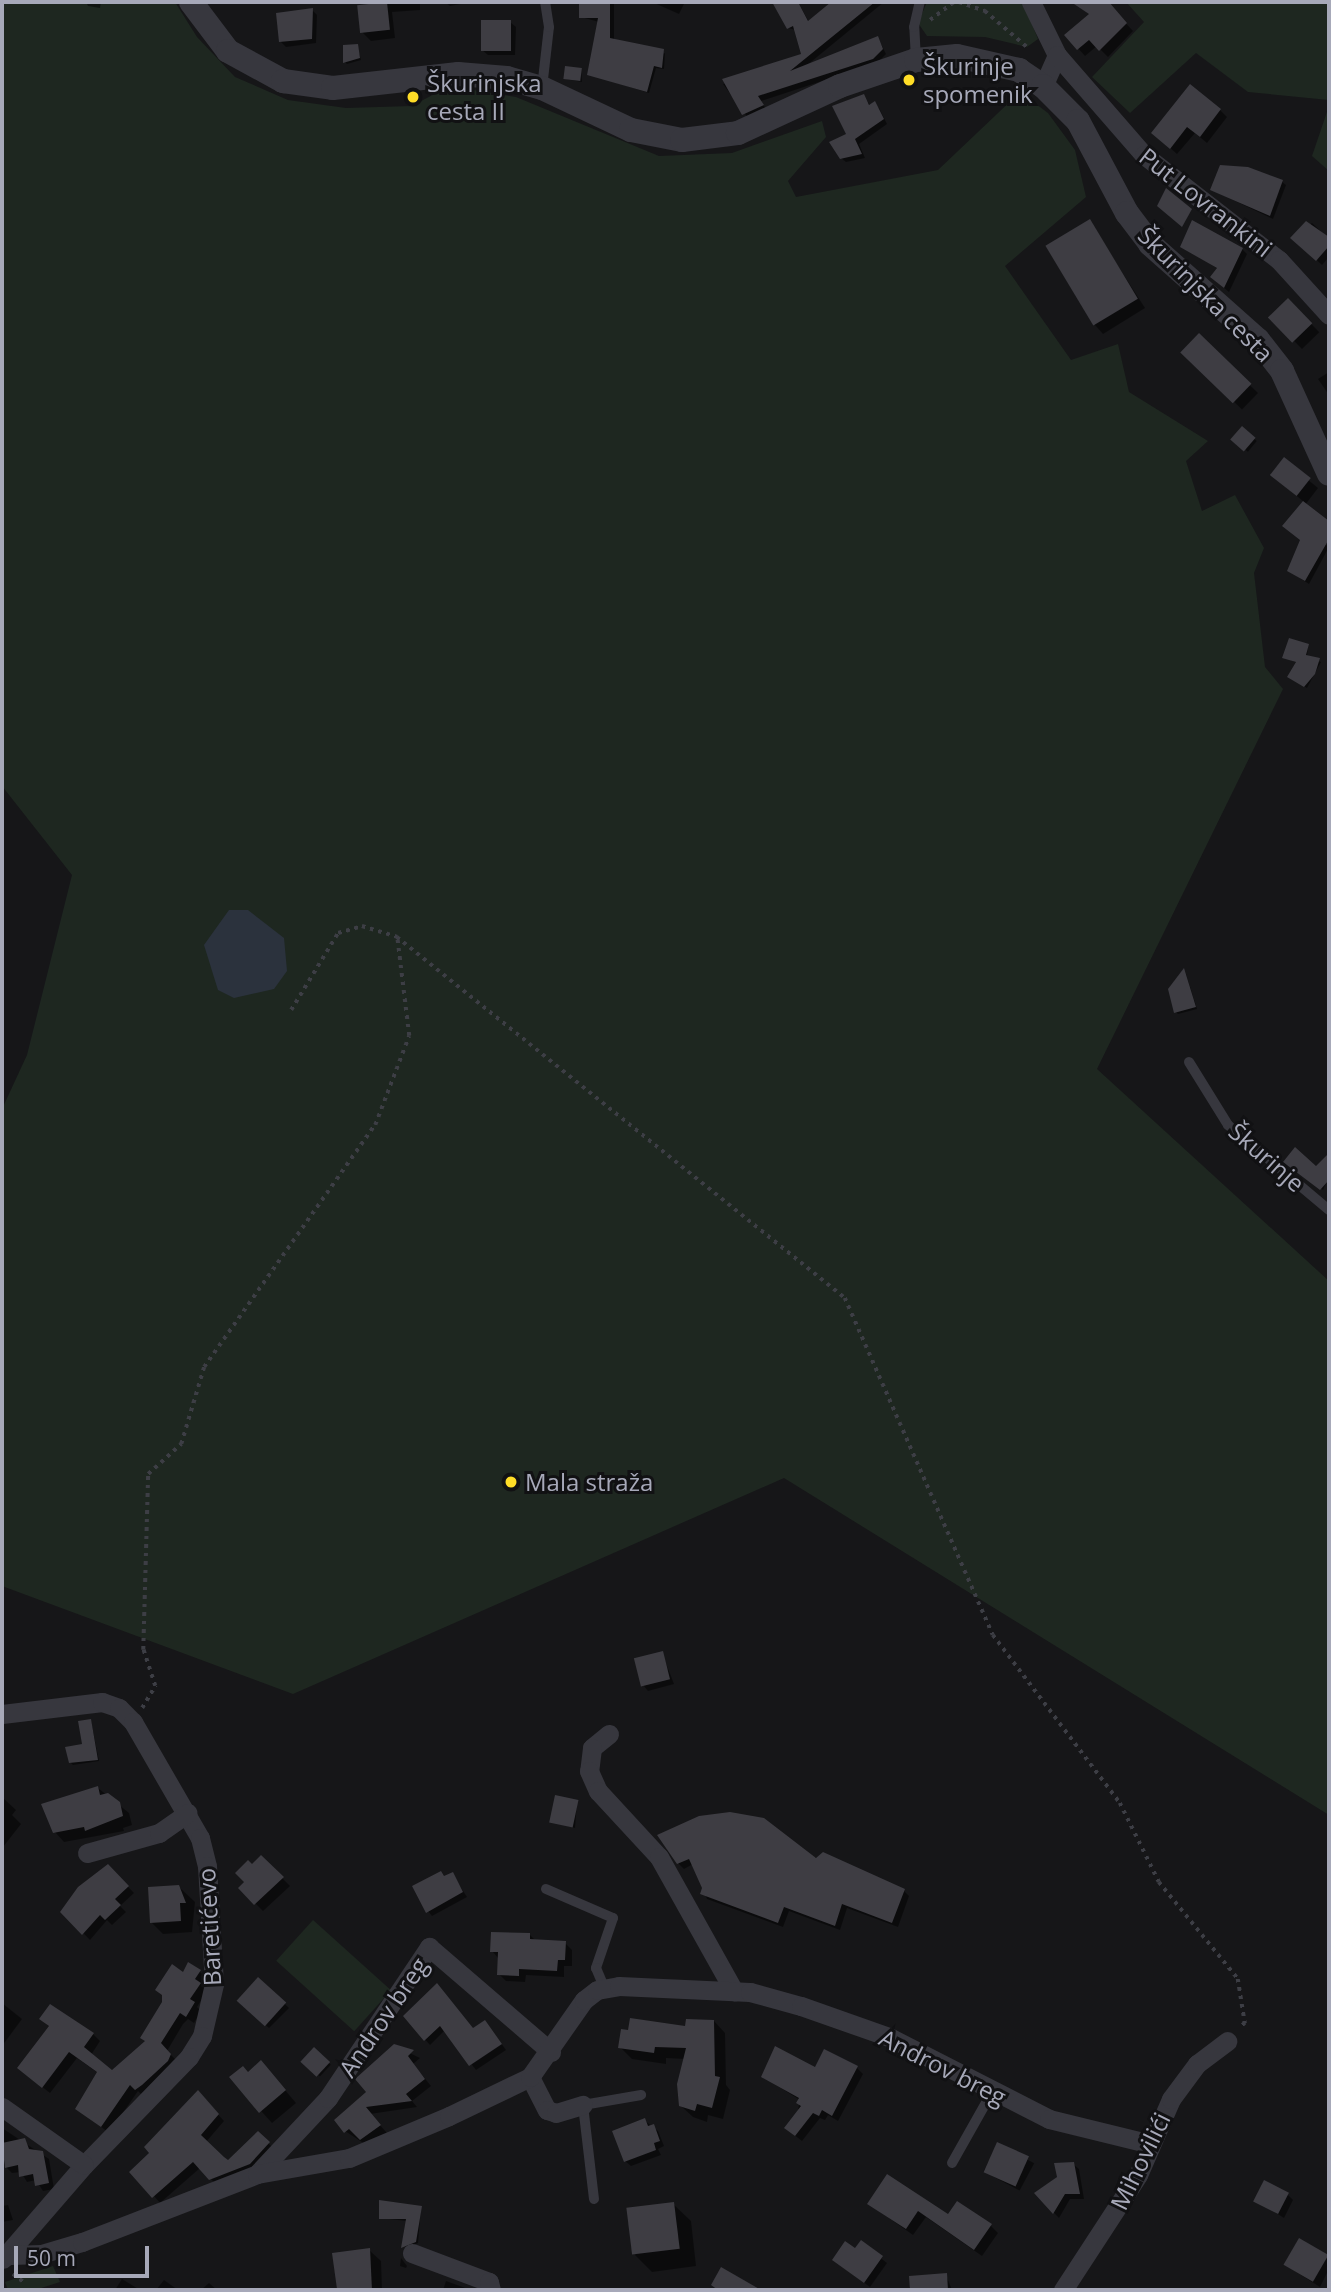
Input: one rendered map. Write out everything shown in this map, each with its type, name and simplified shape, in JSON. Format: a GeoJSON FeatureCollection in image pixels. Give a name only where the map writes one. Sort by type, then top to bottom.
{"type":"FeatureCollection","features":[{"type":"Feature","properties":{"kind":"street","name":"Škurinjska cesta"},"geometry":{"type":"LineString","coordinates":[[191,2],[228,51],[264,75],[302,86],[333,88],[458,74],[506,78],[542,88],[631,130],[659,137],[707,138],[738,133],[840,86],[916,60],[957,56],[989,61],[1019,70],[1043,86],[1079,121],[1127,213],[1150,244],[1237,332],[1282,371],[1310,451],[1329,474]]}},
{"type":"Feature","properties":{"kind":"street","name":"Put Lovrankini"},"geometry":{"type":"LineString","coordinates":[[1031,2],[1057,55],[1144,155],[1279,260],[1329,316]]}},
{"type":"Feature","properties":{"kind":"street"},"geometry":{"type":"LineString","coordinates":[[1043,86],[1057,55]]}},
{"type":"Feature","properties":{"kind":"street","name":"Baretićevo"},"geometry":{"type":"LineString","coordinates":[[2,1714],[102,1702],[119,1708],[133,1722],[188,1813],[208,1866],[214,1950],[211,2009],[189,2057],[84,2165],[6,2262]]}},
{"type":"Feature","properties":{"kind":"street"},"geometry":{"type":"LineString","coordinates":[[608,1734],[592,1748],[589,1771],[598,1791],[659,1857],[734,1992]]}},
{"type":"Feature","properties":{"kind":"street"},"geometry":{"type":"LineString","coordinates":[[87,1853],[159,1833],[188,1813]]}},
{"type":"Feature","properties":{"kind":"street","name":"Androv breg"},"geometry":{"type":"LineString","coordinates":[[257,2174],[328,2098],[429,1947],[551,2052]]}},
{"type":"Feature","properties":{"kind":"street","name":"Androv breg"},"geometry":{"type":"LineString","coordinates":[[6,2262],[82,2242],[257,2174],[349,2158],[530,2077],[551,2052],[584,2000],[605,1989],[734,1992],[801,2006],[889,2037],[1049,2119],[1151,2144]]}},
{"type":"Feature","properties":{"kind":"street","name":"Mihovilići"},"geometry":{"type":"LineString","coordinates":[[1063,2290],[1110,2221],[1151,2144],[1171,2099],[1197,2064],[1227,2041]]}},
{"type":"Feature","properties":{"kind":"street"},"geometry":{"type":"LineString","coordinates":[[530,2077],[547,2110],[556,2113],[583,2105]]}},
{"type":"Feature","properties":{"kind":"street"},"geometry":{"type":"LineString","coordinates":[[2,2107],[84,2165]]}},
{"type":"Feature","properties":{"kind":"street"},"geometry":{"type":"LineString","coordinates":[[412,2253],[489,2282],[491,2290]]}},
{"type":"Feature","properties":{"kind":"lane"},"geometry":{"type":"LineString","coordinates":[[542,88],[549,27],[545,2]]}},
{"type":"Feature","properties":{"kind":"lane"},"geometry":{"type":"LineString","coordinates":[[916,60],[914,27],[920,2]]}},
{"type":"Feature","properties":{"kind":"lane","name":"Škurinje"},"geometry":{"type":"LineString","coordinates":[[1189,1062],[1228,1125],[1329,1210]]}},
{"type":"Feature","properties":{"kind":"lane"},"geometry":{"type":"LineString","coordinates":[[546,1889],[613,1919],[596,1968],[605,1989]]}},
{"type":"Feature","properties":{"kind":"lane"},"geometry":{"type":"LineString","coordinates":[[952,2163],[992,2092]]}},
{"type":"Feature","properties":{"kind":"lane"},"geometry":{"type":"LineString","coordinates":[[594,2199],[583,2105],[641,2095]]}},
{"type":"Feature","properties":{"kind":"path"},"geometry":{"type":"LineString","coordinates":[[942,10],[954,2]]}},
{"type":"Feature","properties":{"kind":"path"},"geometry":{"type":"LineString","coordinates":[[959,2],[985,11],[1027,47]]}},
{"type":"Feature","properties":{"kind":"path"},"geometry":{"type":"LineString","coordinates":[[291,1010],[338,933],[362,926],[397,937],[845,1298],[993,1635],[1120,1803],[1159,1882],[1238,1979],[1245,2023],[1227,2041]]}},
{"type":"Feature","properties":{"kind":"path"},"geometry":{"type":"LineString","coordinates":[[133,1722],[155,1686],[143,1650],[148,1474],[181,1444],[204,1367],[374,1125],[410,1036],[397,937]]}},
{"type":"Feature","properties":{"kind":"path"},"geometry":{"type":"LineString","coordinates":[[6,2262],[25,2283]]}},
{"type":"Feature","properties":{"kind":"shaded area"},"geometry":{"type":"Polygon","coordinates":[[[2,2],[175,2],[197,37],[235,77],[288,100],[346,108],[412,106],[449,86],[516,97],[659,156],[732,153],[822,121],[826,137],[788,181],[796,197],[938,170],[1020,92],[1048,113],[1075,150],[1086,197],[1005,266],[1071,360],[1118,344],[1129,392],[1208,441],[1186,461],[1202,511],[1235,495],[1264,548],[1254,573],[1265,667],[1283,689],[1097,1069],[1329,1281],[1329,1815],[784,1478],[293,1694],[2,1586],[2,1109],[27,1055],[72,875],[2,786],[2,2]]]}},
{"type":"Feature","properties":{"kind":"shaded area"},"geometry":{"type":"Polygon","coordinates":[[[927,2],[1023,2],[1038,39],[1027,47],[985,37],[927,36],[918,23],[927,2]]]}},
{"type":"Feature","properties":{"kind":"shaded area"},"geometry":{"type":"Polygon","coordinates":[[[1126,2],[1329,2],[1329,100],[1248,92],[1196,53],[1130,113],[1092,77],[1144,22],[1126,2]]]}},
{"type":"Feature","properties":{"kind":"shaded area"},"geometry":{"type":"Polygon","coordinates":[[[1329,106],[1329,171],[1312,156],[1329,106]]]}},
{"type":"Feature","properties":{"kind":"shaded area"},"geometry":{"type":"Polygon","coordinates":[[[229,910],[248,910],[284,938],[287,971],[274,989],[234,998],[218,990],[204,945],[229,910]]]}},
{"type":"Feature","properties":{"kind":"shaded area"},"geometry":{"type":"Polygon","coordinates":[[[313,1920],[391,1990],[354,2031],[276,1961],[313,1920]]]}},
{"type":"Feature","properties":{"kind":"shaded area"},"geometry":{"type":"Polygon","coordinates":[[[53,2266],[60,2282],[35,2290],[8,2290],[5,2282],[53,2266]]]}},
{"type":"Feature","properties":{"kind":"building"},"geometry":{"type":"Polygon","coordinates":[[[387,2],[390,30],[360,33],[357,5],[387,2]]]}},
{"type":"Feature","properties":{"kind":"building"},"geometry":{"type":"Polygon","coordinates":[[[579,2],[610,2],[610,38],[664,49],[662,68],[654,66],[647,92],[587,75],[598,18],[579,18],[579,2]]]}},
{"type":"Feature","properties":{"kind":"building"},"geometry":{"type":"Polygon","coordinates":[[[772,2],[798,2],[808,21],[831,2],[875,2],[790,71],[878,36],[883,49],[873,59],[758,96],[764,105],[742,115],[722,79],[801,54],[793,26],[787,29],[772,2]]]}},
{"type":"Feature","properties":{"kind":"building"},"geometry":{"type":"Polygon","coordinates":[[[1071,2],[1109,2],[1127,23],[1099,51],[1089,40],[1077,50],[1064,35],[1089,14],[1071,2]]]}},
{"type":"Feature","properties":{"kind":"building"},"geometry":{"type":"Polygon","coordinates":[[[313,8],[312,39],[279,42],[276,13],[313,8]]]}},
{"type":"Feature","properties":{"kind":"building"},"geometry":{"type":"Polygon","coordinates":[[[481,20],[511,20],[511,51],[481,51],[481,20]]]}},
{"type":"Feature","properties":{"kind":"building"},"geometry":{"type":"Polygon","coordinates":[[[358,44],[360,58],[343,63],[343,45],[358,44]]]}},
{"type":"Feature","properties":{"kind":"building"},"geometry":{"type":"Polygon","coordinates":[[[565,66],[582,68],[580,81],[563,79],[565,66]]]}},
{"type":"Feature","properties":{"kind":"building"},"geometry":{"type":"Polygon","coordinates":[[[1190,84],[1221,109],[1200,137],[1187,127],[1170,149],[1151,133],[1190,84]]]}},
{"type":"Feature","properties":{"kind":"building"},"geometry":{"type":"Polygon","coordinates":[[[864,94],[869,105],[875,101],[884,119],[855,139],[862,154],[840,159],[829,142],[846,134],[832,106],[864,94]]]}},
{"type":"Feature","properties":{"kind":"building"},"geometry":{"type":"Polygon","coordinates":[[[1220,165],[1248,167],[1283,180],[1270,216],[1210,190],[1220,165]]]}},
{"type":"Feature","properties":{"kind":"building"},"geometry":{"type":"Polygon","coordinates":[[[1166,188],[1192,209],[1182,227],[1157,206],[1166,188]]]}},
{"type":"Feature","properties":{"kind":"building"},"geometry":{"type":"Polygon","coordinates":[[[1090,219],[1138,299],[1093,325],[1045,246],[1090,219]]]}},
{"type":"Feature","properties":{"kind":"building"},"geometry":{"type":"Polygon","coordinates":[[[1192,220],[1243,248],[1224,288],[1210,277],[1217,268],[1180,247],[1192,220]]]}},
{"type":"Feature","properties":{"kind":"building"},"geometry":{"type":"Polygon","coordinates":[[[1306,221],[1329,237],[1329,246],[1316,261],[1290,238],[1306,221]]]}},
{"type":"Feature","properties":{"kind":"building"},"geometry":{"type":"Polygon","coordinates":[[[1288,298],[1312,323],[1292,343],[1268,317],[1288,298]]]}},
{"type":"Feature","properties":{"kind":"building"},"geometry":{"type":"Polygon","coordinates":[[[1199,333],[1252,384],[1233,403],[1180,352],[1199,333]]]}},
{"type":"Feature","properties":{"kind":"building"},"geometry":{"type":"Polygon","coordinates":[[[1242,426],[1256,438],[1244,451],[1230,440],[1242,426]]]}},
{"type":"Feature","properties":{"kind":"building"},"geometry":{"type":"Polygon","coordinates":[[[1284,457],[1311,478],[1297,496],[1270,475],[1284,457]]]}},
{"type":"Feature","properties":{"kind":"building"},"geometry":{"type":"Polygon","coordinates":[[[1303,501],[1329,521],[1329,539],[1305,581],[1287,571],[1300,540],[1282,526],[1303,501]]]}},
{"type":"Feature","properties":{"kind":"building"},"geometry":{"type":"Polygon","coordinates":[[[1289,638],[1309,644],[1306,655],[1320,658],[1315,674],[1304,687],[1287,677],[1296,662],[1282,658],[1289,638]]]}},
{"type":"Feature","properties":{"kind":"building"},"geometry":{"type":"Polygon","coordinates":[[[1184,968],[1196,1007],[1174,1013],[1168,989],[1184,968]]]}},
{"type":"Feature","properties":{"kind":"building"},"geometry":{"type":"Polygon","coordinates":[[[1295,1147],[1316,1166],[1329,1153],[1329,1180],[1320,1190],[1283,1162],[1295,1147]]]}},
{"type":"Feature","properties":{"kind":"building"},"geometry":{"type":"Polygon","coordinates":[[[663,1651],[670,1679],[641,1686],[634,1658],[663,1651]]]}},
{"type":"Feature","properties":{"kind":"building"},"geometry":{"type":"Polygon","coordinates":[[[91,1719],[98,1760],[69,1763],[65,1747],[82,1744],[78,1721],[91,1719]]]}},
{"type":"Feature","properties":{"kind":"building"},"geometry":{"type":"Polygon","coordinates":[[[98,1786],[100,1795],[108,1793],[120,1802],[123,1816],[85,1831],[84,1827],[53,1833],[41,1804],[98,1786]]]}},
{"type":"Feature","properties":{"kind":"building"},"geometry":{"type":"Polygon","coordinates":[[[555,1795],[578,1800],[573,1827],[549,1822],[555,1795]]]}},
{"type":"Feature","properties":{"kind":"building"},"geometry":{"type":"Polygon","coordinates":[[[730,1812],[764,1818],[816,1858],[823,1852],[905,1889],[892,1923],[842,1904],[835,1926],[784,1907],[778,1923],[700,1894],[702,1888],[689,1859],[677,1864],[657,1835],[699,1816],[730,1812]]]}},
{"type":"Feature","properties":{"kind":"building"},"geometry":{"type":"Polygon","coordinates":[[[261,1855],[284,1877],[254,1905],[238,1888],[244,1882],[235,1873],[248,1860],[252,1864],[261,1855]]]}},
{"type":"Feature","properties":{"kind":"building"},"geometry":{"type":"Polygon","coordinates":[[[108,1864],[129,1886],[115,1899],[121,1905],[105,1920],[100,1915],[82,1935],[60,1912],[78,1887],[108,1864]]]}},
{"type":"Feature","properties":{"kind":"building"},"geometry":{"type":"Polygon","coordinates":[[[441,1871],[444,1876],[453,1872],[463,1892],[426,1913],[412,1886],[441,1871]]]}},
{"type":"Feature","properties":{"kind":"building"},"geometry":{"type":"Polygon","coordinates":[[[179,1885],[186,1903],[180,1903],[181,1921],[150,1923],[148,1887],[179,1885]]]}},
{"type":"Feature","properties":{"kind":"building"},"geometry":{"type":"Polygon","coordinates":[[[491,1932],[530,1933],[530,1939],[566,1941],[565,1960],[558,1960],[557,1971],[519,1969],[519,1976],[497,1975],[498,1952],[490,1952],[491,1932]]]}},
{"type":"Feature","properties":{"kind":"building"},"geometry":{"type":"Polygon","coordinates":[[[188,1962],[201,1970],[195,1979],[201,1983],[190,1999],[195,2002],[186,2017],[180,2013],[161,2043],[171,2054],[168,2061],[135,2090],[130,2085],[101,2127],[75,2109],[97,2072],[69,2052],[42,2088],[17,2068],[49,2026],[39,2019],[50,2004],[94,2033],[84,2047],[112,2070],[145,2041],[140,2038],[162,2002],[162,1995],[155,1990],[172,1964],[183,1972],[188,1962]]]}},
{"type":"Feature","properties":{"kind":"building"},"geometry":{"type":"Polygon","coordinates":[[[258,1977],[286,2002],[265,2026],[237,2001],[258,1977]]]}},
{"type":"Feature","properties":{"kind":"building"},"geometry":{"type":"Polygon","coordinates":[[[437,1983],[473,2028],[485,2020],[502,2044],[469,2066],[440,2026],[424,2041],[403,2016],[437,1983]]]}},
{"type":"Feature","properties":{"kind":"building"},"geometry":{"type":"Polygon","coordinates":[[[630,2018],[685,2026],[686,2019],[714,2020],[715,2076],[720,2077],[712,2108],[697,2104],[695,2111],[679,2106],[677,2084],[686,2048],[655,2047],[654,2053],[618,2048],[621,2029],[628,2030],[630,2018]]]}},
{"type":"Feature","properties":{"kind":"building"},"geometry":{"type":"Polygon","coordinates":[[[394,2044],[414,2050],[408,2056],[425,2079],[406,2094],[412,2101],[366,2107],[381,2125],[360,2140],[349,2129],[344,2133],[334,2120],[366,2092],[355,2079],[394,2044]]]}},
{"type":"Feature","properties":{"kind":"building"},"geometry":{"type":"Polygon","coordinates":[[[775,2046],[815,2067],[824,2049],[858,2066],[832,2116],[822,2110],[819,2116],[813,2113],[795,2136],[784,2128],[801,2106],[796,2103],[799,2098],[761,2077],[775,2046]]]}},
{"type":"Feature","properties":{"kind":"building"},"geometry":{"type":"Polygon","coordinates":[[[314,2047],[330,2062],[316,2077],[300,2062],[314,2047]]]}},
{"type":"Feature","properties":{"kind":"building"},"geometry":{"type":"Polygon","coordinates":[[[261,2060],[286,2090],[259,2113],[229,2077],[243,2066],[248,2072],[261,2060]]]}},
{"type":"Feature","properties":{"kind":"building"},"geometry":{"type":"Polygon","coordinates":[[[198,2090],[219,2114],[201,2135],[228,2160],[258,2131],[270,2142],[250,2164],[209,2180],[193,2162],[152,2198],[129,2172],[149,2153],[144,2147],[198,2090]]]}},
{"type":"Feature","properties":{"kind":"building"},"geometry":{"type":"Polygon","coordinates":[[[645,2118],[648,2126],[654,2124],[660,2141],[654,2143],[656,2150],[624,2162],[612,2131],[645,2118]]]}},
{"type":"Feature","properties":{"kind":"building"},"geometry":{"type":"Polygon","coordinates":[[[25,2138],[29,2149],[43,2151],[49,2183],[35,2186],[33,2174],[19,2177],[18,2165],[5,2168],[2,2143],[25,2138]]]}},
{"type":"Feature","properties":{"kind":"building"},"geometry":{"type":"Polygon","coordinates":[[[997,2142],[1029,2156],[1016,2186],[984,2172],[997,2142]]]}},
{"type":"Feature","properties":{"kind":"building"},"geometry":{"type":"Polygon","coordinates":[[[1074,2162],[1080,2194],[1065,2194],[1053,2214],[1034,2193],[1057,2177],[1054,2163],[1074,2162]]]}},
{"type":"Feature","properties":{"kind":"building"},"geometry":{"type":"Polygon","coordinates":[[[887,2174],[948,2214],[957,2201],[992,2224],[974,2250],[918,2211],[906,2229],[867,2204],[887,2174]]]}},
{"type":"Feature","properties":{"kind":"building"},"geometry":{"type":"Polygon","coordinates":[[[1264,2180],[1289,2193],[1278,2214],[1253,2201],[1264,2180]]]}},
{"type":"Feature","properties":{"kind":"building"},"geometry":{"type":"Polygon","coordinates":[[[379,2200],[422,2206],[416,2242],[401,2248],[406,2219],[379,2219],[379,2200]]]}},
{"type":"Feature","properties":{"kind":"building"},"geometry":{"type":"Polygon","coordinates":[[[674,2202],[680,2249],[632,2254],[626,2208],[674,2202]]]}},
{"type":"Feature","properties":{"kind":"building"},"geometry":{"type":"Polygon","coordinates":[[[1299,2238],[1328,2255],[1313,2282],[1284,2265],[1299,2238]]]}},
{"type":"Feature","properties":{"kind":"building"},"geometry":{"type":"Polygon","coordinates":[[[861,2240],[883,2256],[864,2283],[832,2260],[845,2241],[855,2248],[861,2240]]]}},
{"type":"Feature","properties":{"kind":"building"},"geometry":{"type":"Polygon","coordinates":[[[370,2248],[372,2290],[337,2289],[332,2253],[370,2248]]]}},
{"type":"Feature","properties":{"kind":"building"},"geometry":{"type":"Polygon","coordinates":[[[721,2267],[761,2290],[718,2290],[711,2285],[721,2267]]]}},
{"type":"Feature","properties":{"kind":"building"},"geometry":{"type":"Polygon","coordinates":[[[947,2273],[948,2290],[910,2290],[909,2276],[947,2273]]]}},
{"type":"Feature","properties":{"kind":"place","name":"Škurinje spomenik"},"geometry":{"type":"Point","coordinates":[909,80]}},
{"type":"Feature","properties":{"kind":"place","name":"Škurinjska cesta II"},"geometry":{"type":"Point","coordinates":[413,97]}},
{"type":"Feature","properties":{"kind":"place","name":"Mala straža"},"geometry":{"type":"Point","coordinates":[511,1482]}}]}
